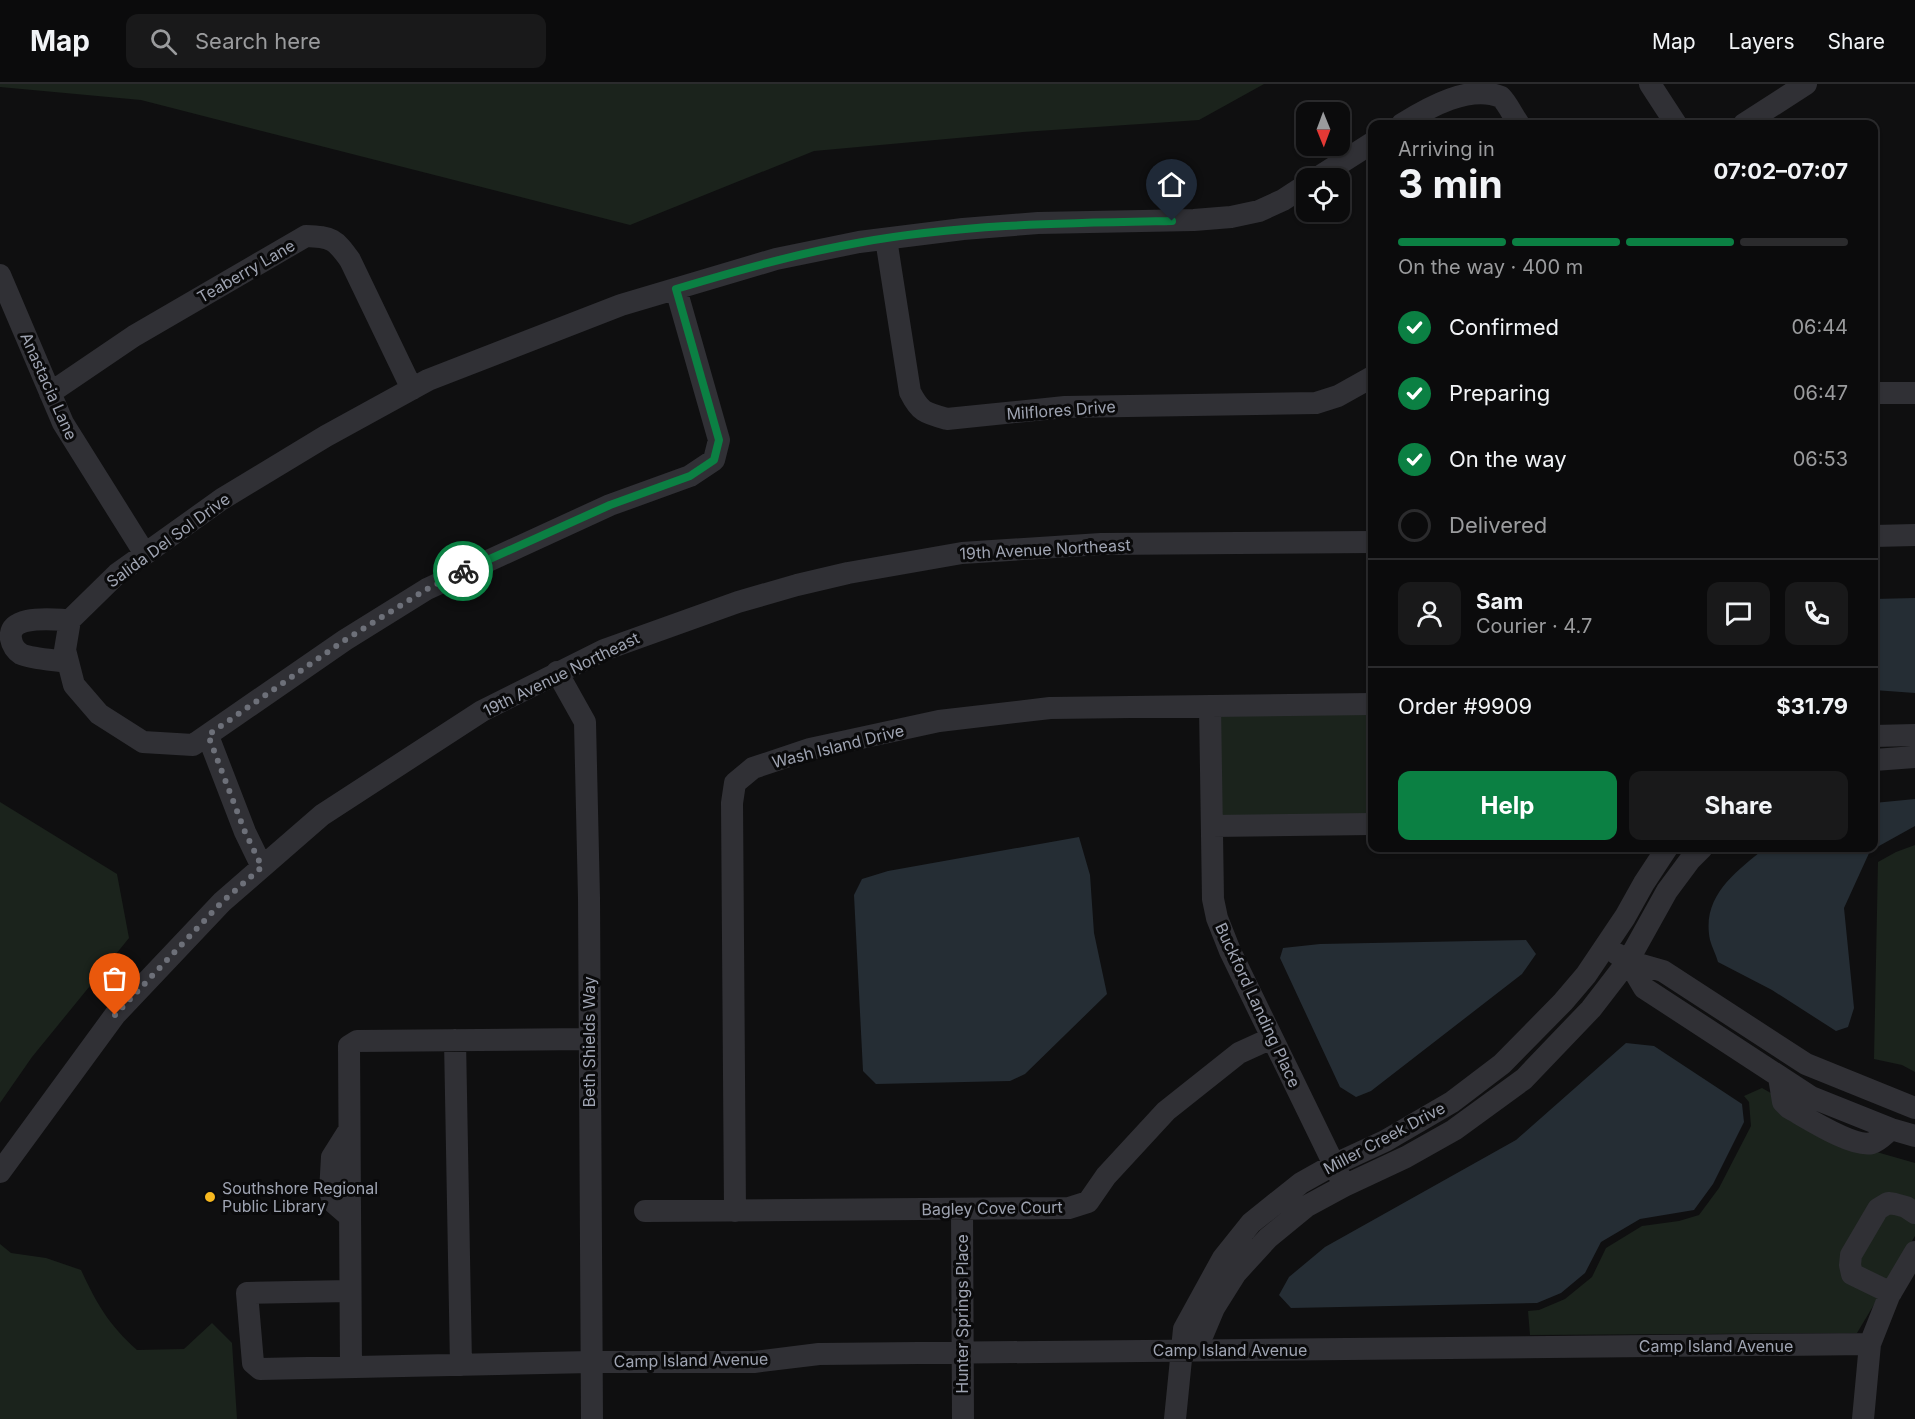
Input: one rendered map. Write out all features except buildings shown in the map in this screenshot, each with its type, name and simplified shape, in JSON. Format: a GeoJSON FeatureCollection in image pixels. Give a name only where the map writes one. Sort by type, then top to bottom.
{"type":"FeatureCollection","features":[{"type":"Feature","properties":{"kind":"street"},"geometry":{"type":"LineString","coordinates":[[1650,84],[1673,120]]}},
{"type":"Feature","properties":{"kind":"street"},"geometry":{"type":"LineString","coordinates":[[1750,120],[1806,84]]}},
{"type":"Feature","properties":{"kind":"street"},"geometry":{"type":"LineString","coordinates":[[1408,120],[1456,90],[1480,86],[1491,89],[1503,98],[1517,120]]}},
{"type":"Feature","properties":{"kind":"street"},"geometry":{"type":"LineString","coordinates":[[1333,168],[1368,146]]}},
{"type":"Feature","properties":{"kind":"street","name":"Salida Del Sol Drive"},"geometry":{"type":"LineString","coordinates":[[70,620],[117,574],[222,499],[326,436],[428,380],[610,309],[776,259],[859,242],[963,229],[1038,223],[1194,220],[1231,217],[1259,211],[1296,192]]}},
{"type":"Feature","properties":{"kind":"street","name":"Teaberry Lane"},"geometry":{"type":"LineString","coordinates":[[50,393],[134,336],[306,236],[322,237],[338,242],[350,260],[411,389]]}},
{"type":"Feature","properties":{"kind":"street","name":"Milflores Drive"},"geometry":{"type":"LineString","coordinates":[[886,239],[910,392],[918,407],[930,415],[947,420],[1065,406],[1316,403],[1338,396],[1368,379]]}},
{"type":"Feature","properties":{"kind":"street","name":"Anastacia Lane"},"geometry":{"type":"LineString","coordinates":[[0,275],[63,423],[145,554]]}},
{"type":"Feature","properties":{"kind":"street"},"geometry":{"type":"LineString","coordinates":[[68,662],[22,655],[14,648],[10,635],[12,628],[24,621],[70,620],[65,650],[74,685],[99,714],[143,742],[193,745],[345,640],[427,589],[610,505],[690,476],[714,460],[719,440],[676,289]]}},
{"type":"Feature","properties":{"kind":"street"},"geometry":{"type":"LineString","coordinates":[[1878,393],[1910,393]]}},
{"type":"Feature","properties":{"kind":"street"},"geometry":{"type":"LineString","coordinates":[[1878,536],[1915,535]]}},
{"type":"Feature","properties":{"kind":"street","name":"19th Avenue Northeast"},"geometry":{"type":"LineString","coordinates":[[0,1172],[115,1015],[222,902],[322,815],[482,711],[604,650],[757,596],[849,573],[962,553],[1101,544],[1368,542]]}},
{"type":"Feature","properties":{"kind":"street","name":"Beth Shields Way"},"geometry":{"type":"LineString","coordinates":[[557,672],[585,722],[589,898],[592,1419]]}},
{"type":"Feature","properties":{"kind":"street","name":"Wash Island Drive"},"geometry":{"type":"LineString","coordinates":[[735,1211],[732,803],[735,783],[753,768],[810,749],[939,721],[1050,708],[1368,704]]}},
{"type":"Feature","properties":{"kind":"street","name":"Buckford Landing Place"},"geometry":{"type":"LineString","coordinates":[[1210,706],[1213,899],[1217,918],[1230,951],[1344,1186]]}},
{"type":"Feature","properties":{"kind":"street"},"geometry":{"type":"LineString","coordinates":[[208,735],[245,832],[262,867]]}},
{"type":"Feature","properties":{"kind":"street"},"geometry":{"type":"LineString","coordinates":[[1878,736],[1915,735]]}},
{"type":"Feature","properties":{"kind":"street"},"geometry":{"type":"LineString","coordinates":[[1878,760],[1915,757]]}},
{"type":"Feature","properties":{"kind":"street"},"geometry":{"type":"LineString","coordinates":[[1212,826],[1368,824]]}},
{"type":"Feature","properties":{"kind":"street","name":"Miller Creek Drive"},"geometry":{"type":"LineString","coordinates":[[1175,1419],[1184,1329],[1223,1258],[1251,1223],[1301,1182],[1385,1141],[1452,1102],[1502,1064],[1563,1002],[1606,947],[1664,852]]}},
{"type":"Feature","properties":{"kind":"street","name":"Miller Creek Drive"},"geometry":{"type":"LineString","coordinates":[[1182,1350],[1203,1334],[1214,1308],[1236,1273],[1268,1238],[1307,1206],[1406,1157],[1454,1130],[1524,1079],[1591,1009],[1628,962],[1667,891],[1698,852]]}},
{"type":"Feature","properties":{"kind":"street"},"geometry":{"type":"LineString","coordinates":[[1606,947],[1628,962],[1663,971],[1806,1064],[1915,1107]]}},
{"type":"Feature","properties":{"kind":"street"},"geometry":{"type":"LineString","coordinates":[[1628,962],[1644,988],[1811,1097],[1891,1129],[1915,1136]]}},
{"type":"Feature","properties":{"kind":"street","name":"Bagley Cove Court"},"geometry":{"type":"LineString","coordinates":[[645,1211],[1069,1208],[1088,1202],[1106,1176],[1166,1111],[1239,1053],[1272,1038]]}},
{"type":"Feature","properties":{"kind":"street"},"geometry":{"type":"LineString","coordinates":[[351,1367],[349,1046],[357,1041],[589,1039]]}},
{"type":"Feature","properties":{"kind":"street"},"geometry":{"type":"LineString","coordinates":[[455,1040],[460,1365]]}},
{"type":"Feature","properties":{"kind":"street"},"geometry":{"type":"LineString","coordinates":[[1891,1293],[1852,1274],[1851,1255],[1878,1209],[1888,1203],[1906,1207],[1915,1213]]}},
{"type":"Feature","properties":{"kind":"street","name":"Hunter Springs Place"},"geometry":{"type":"LineString","coordinates":[[962,1209],[963,1419]]}},
{"type":"Feature","properties":{"kind":"street"},"geometry":{"type":"LineString","coordinates":[[1863,1419],[1870,1344],[1891,1293],[1915,1252]]}},
{"type":"Feature","properties":{"kind":"street","name":"Camp Island Avenue"},"geometry":{"type":"LineString","coordinates":[[350,1291],[247,1293],[253,1364],[260,1369],[591,1362],[754,1362],[819,1354],[1870,1344]]}},
{"type":"Feature","properties":{"kind":"shaded area"},"geometry":{"type":"Polygon","coordinates":[[[0,84],[1264,84],[1199,120],[1023,132],[814,151],[630,225],[141,100],[0,87],[0,84]]]}},
{"type":"Feature","properties":{"kind":"shaded area"},"geometry":{"type":"Polygon","coordinates":[[[1915,598],[1915,693],[1878,690],[1878,599],[1915,598]]]}},
{"type":"Feature","properties":{"kind":"shaded area"},"geometry":{"type":"Polygon","coordinates":[[[1368,713],[1368,815],[1221,817],[1219,715],[1368,713]]]}},
{"type":"Feature","properties":{"kind":"shaded area"},"geometry":{"type":"Polygon","coordinates":[[[1915,799],[1915,826],[1878,847],[1878,803],[1915,799]]]}},
{"type":"Feature","properties":{"kind":"shaded area"},"geometry":{"type":"Polygon","coordinates":[[[0,802],[117,874],[129,938],[32,1057],[0,1103],[0,802]]]}},
{"type":"Feature","properties":{"kind":"shaded area"},"geometry":{"type":"Polygon","coordinates":[[[1079,837],[1090,875],[1094,933],[1107,994],[1025,1074],[1010,1081],[876,1084],[863,1071],[854,895],[862,879],[888,871],[1079,837]]]}},
{"type":"Feature","properties":{"kind":"shaded area"},"geometry":{"type":"Polygon","coordinates":[[[1915,845],[1915,1072],[1902,1065],[1874,1059],[1878,862],[1915,845]]]}},
{"type":"Feature","properties":{"kind":"shaded area"},"geometry":{"type":"Polygon","coordinates":[[[1760,852],[1870,852],[1844,908],[1854,1008],[1848,1027],[1836,1031],[1772,990],[1718,962],[1710,940],[1711,910],[1723,886],[1760,852]]]}},
{"type":"Feature","properties":{"kind":"shaded area"},"geometry":{"type":"Polygon","coordinates":[[[1526,940],[1536,954],[1522,974],[1371,1091],[1356,1097],[1340,1087],[1280,958],[1283,948],[1320,944],[1526,940]]]}},
{"type":"Feature","properties":{"kind":"shaded area"},"geometry":{"type":"Polygon","coordinates":[[[1626,1043],[1654,1046],[1742,1104],[1744,1122],[1713,1184],[1694,1210],[1640,1219],[1601,1242],[1585,1273],[1561,1293],[1537,1303],[1291,1308],[1279,1295],[1289,1277],[1325,1247],[1516,1140],[1626,1043]]]}},
{"type":"Feature","properties":{"kind":"shaded area"},"geometry":{"type":"Polygon","coordinates":[[[1762,1088],[1873,1151],[1915,1163],[1915,1236],[1857,1333],[1530,1335],[1528,1311],[1539,1310],[1565,1299],[1592,1277],[1606,1248],[1642,1226],[1679,1221],[1699,1215],[1719,1188],[1751,1126],[1749,1102],[1744,1096],[1762,1088]]]}},
{"type":"Feature","properties":{"kind":"shaded area"},"geometry":{"type":"Polygon","coordinates":[[[0,1244],[11,1253],[46,1258],[81,1270],[104,1313],[137,1350],[184,1349],[212,1323],[232,1343],[237,1419],[0,1419],[0,1244]]]}},
{"type":"Feature","properties":{"kind":"way so far"},"geometry":{"type":"LineString","coordinates":[[115,1015],[222,902],[262,867],[245,832],[208,735],[345,640],[427,589],[463,571]]}},
{"type":"Feature","properties":{"kind":"place","name":"Southshore Regional Public Library"},"geometry":{"type":"Point","coordinates":[210,1197]}},
{"type":"Feature","properties":{"kind":"route"},"geometry":{"type":"LineString","coordinates":[[463,571],[610,505],[690,476],[714,460],[719,440],[676,289],[776,259],[859,242],[963,229],[1038,223],[1172,221]]}}]}
